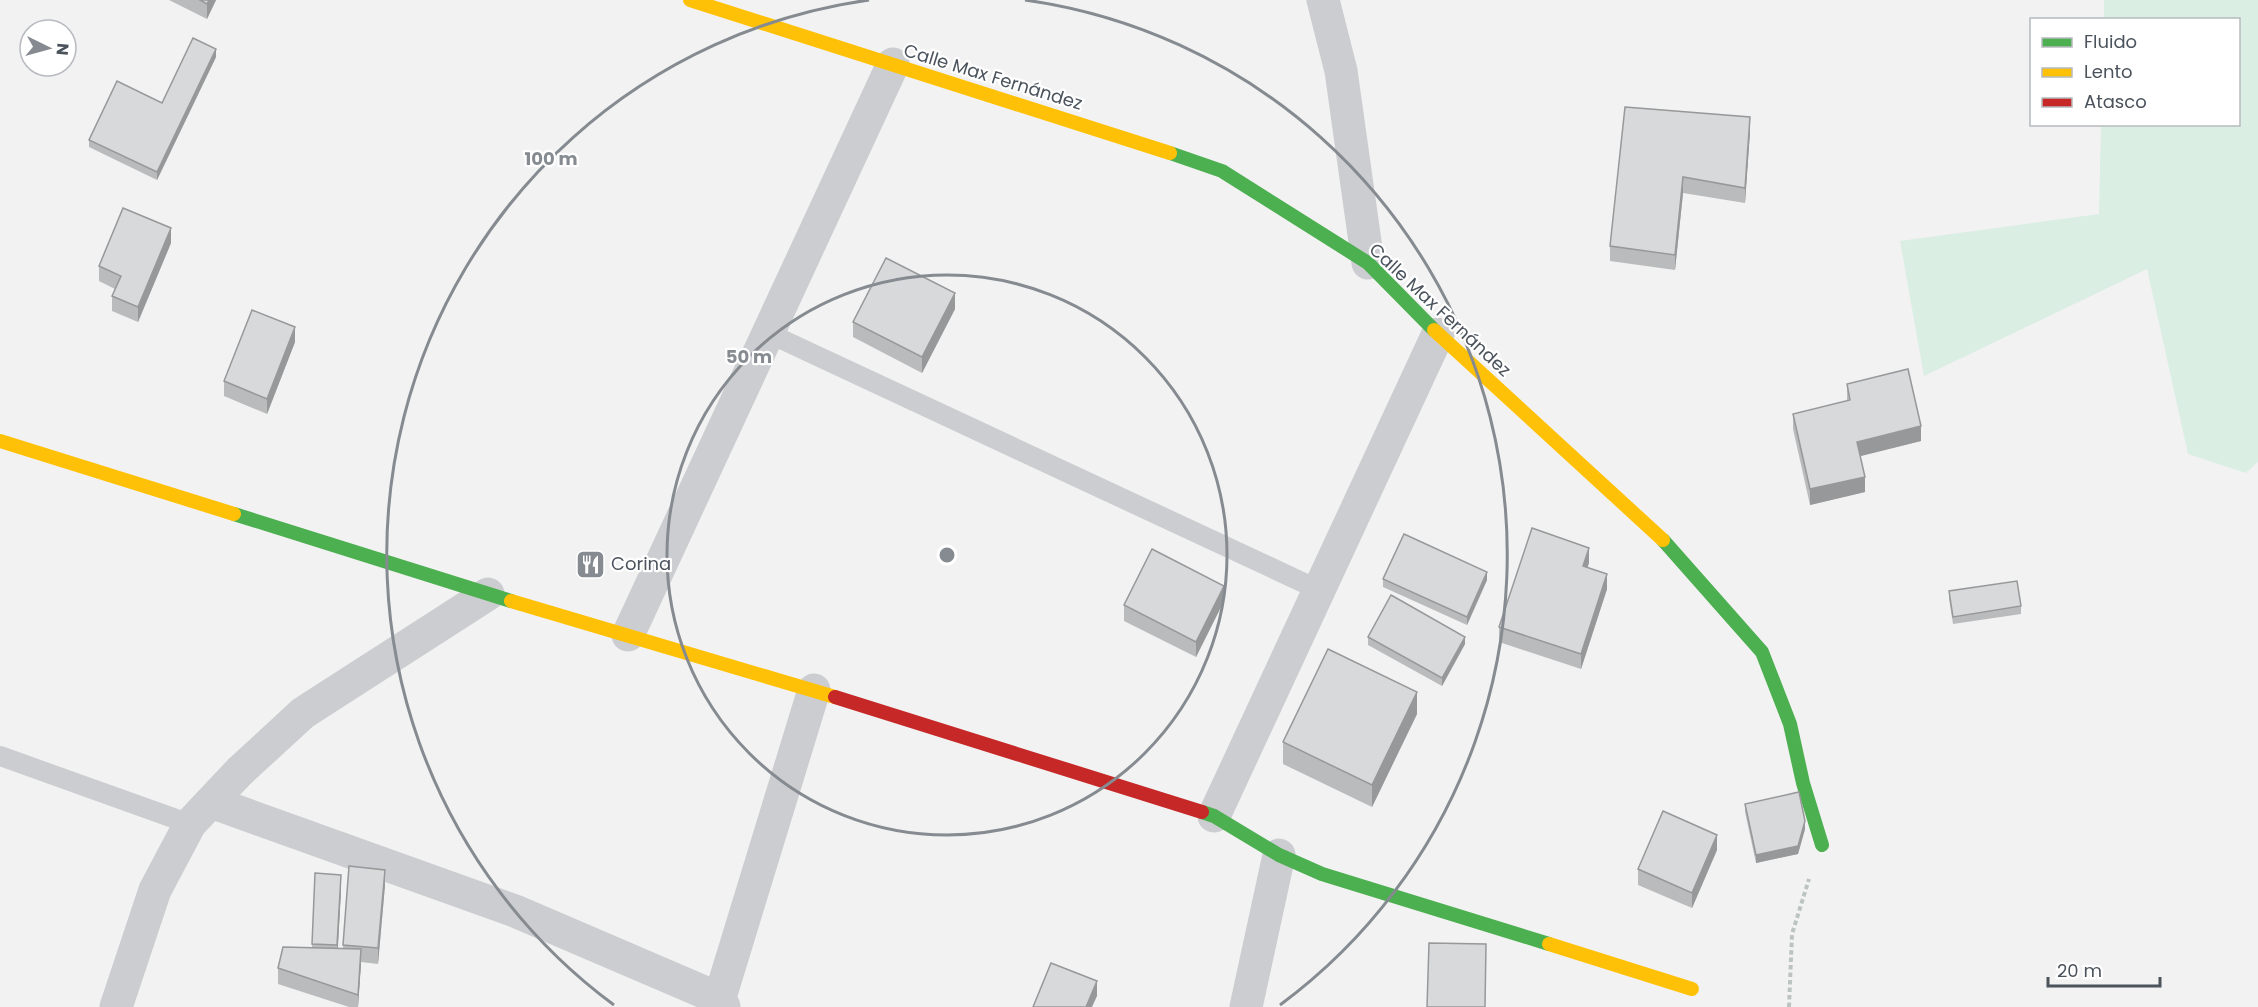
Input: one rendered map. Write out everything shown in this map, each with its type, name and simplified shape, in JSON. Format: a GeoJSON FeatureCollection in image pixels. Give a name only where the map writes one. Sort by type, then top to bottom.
{"type":"FeatureCollection","features":[{"type":"Feature","properties":{"kind":"street","name":"Calle Max Fernández"},"geometry":{"type":"LineString","coordinates":[[690,0],[1127,138],[1222,171],[1368,264],[1438,334],[1667,543],[1762,652],[1791,724],[1803,783],[1822,845]]}},
{"type":"Feature","properties":{"kind":"street"},"geometry":{"type":"LineString","coordinates":[[1323,0],[1341,71],[1368,264]]}},
{"type":"Feature","properties":{"kind":"street"},"geometry":{"type":"LineString","coordinates":[[628,635],[893,64]]}},
{"type":"Feature","properties":{"kind":"street"},"geometry":{"type":"LineString","coordinates":[[1214,816],[1438,334]]}},
{"type":"Feature","properties":{"kind":"street"},"geometry":{"type":"LineString","coordinates":[[0,441],[488,594],[814,690],[1214,816],[1279,855],[1322,874],[1692,989]]}},
{"type":"Feature","properties":{"kind":"street"},"geometry":{"type":"LineString","coordinates":[[116,1007],[155,890],[201,813],[239,772],[303,713],[488,594]]}},
{"type":"Feature","properties":{"kind":"street"},"geometry":{"type":"LineString","coordinates":[[201,813],[515,911],[720,1004],[814,690]]}},
{"type":"Feature","properties":{"kind":"street"},"geometry":{"type":"LineString","coordinates":[[1246,1007],[1279,855]]}},
{"type":"Feature","properties":{"kind":"lane"},"geometry":{"type":"LineString","coordinates":[[768,333],[1318,590]]}},
{"type":"Feature","properties":{"kind":"lane"},"geometry":{"type":"LineString","coordinates":[[0,756],[201,813]]}},
{"type":"Feature","properties":{"kind":"path"},"geometry":{"type":"LineString","coordinates":[[1789,1007],[1792,934],[1812,866],[1822,845]]}},
{"type":"Feature","properties":{"kind":"green space"},"geometry":{"type":"Polygon","coordinates":[[[2104,0],[2258,0],[2258,462],[2246,473],[2188,454],[2147,269],[1924,376],[1900,241],[2099,214],[2101,126],[2240,126],[2240,18],[2104,18],[2104,0]]]}},
{"type":"Feature","properties":{"kind":"building"},"geometry":{"type":"Polygon","coordinates":[[[193,38],[216,49],[157,172],[89,140],[117,81],[162,103],[193,38]]]}},
{"type":"Feature","properties":{"kind":"building"},"geometry":{"type":"Polygon","coordinates":[[[1625,107],[1750,117],[1745,188],[1683,177],[1675,255],[1610,246],[1625,107]]]}},
{"type":"Feature","properties":{"kind":"building"},"geometry":{"type":"Polygon","coordinates":[[[123,208],[171,228],[138,307],[112,296],[121,276],[99,266],[123,208]]]}},
{"type":"Feature","properties":{"kind":"building"},"geometry":{"type":"Polygon","coordinates":[[[886,258],[955,293],[922,357],[853,322],[886,258]]]}},
{"type":"Feature","properties":{"kind":"building"},"geometry":{"type":"Polygon","coordinates":[[[252,310],[295,327],[267,399],[224,381],[252,310]]]}},
{"type":"Feature","properties":{"kind":"building"},"geometry":{"type":"Polygon","coordinates":[[[1908,369],[1921,426],[1857,442],[1865,477],[1810,489],[1793,414],[1850,400],[1847,384],[1908,369]]]}},
{"type":"Feature","properties":{"kind":"building"},"geometry":{"type":"Polygon","coordinates":[[[1532,528],[1589,548],[1583,566],[1607,574],[1581,654],[1499,627],[1532,528]]]}},
{"type":"Feature","properties":{"kind":"building"},"geometry":{"type":"Polygon","coordinates":[[[1404,534],[1487,572],[1467,617],[1383,579],[1404,534]]]}},
{"type":"Feature","properties":{"kind":"building"},"geometry":{"type":"Polygon","coordinates":[[[1152,549],[1224,586],[1196,642],[1124,605],[1152,549]]]}},
{"type":"Feature","properties":{"kind":"building"},"geometry":{"type":"Polygon","coordinates":[[[2017,581],[2021,606],[1953,617],[1949,591],[2017,581]]]}},
{"type":"Feature","properties":{"kind":"building"},"geometry":{"type":"Polygon","coordinates":[[[1391,595],[1465,637],[1442,678],[1368,637],[1391,595]]]}},
{"type":"Feature","properties":{"kind":"building"},"geometry":{"type":"Polygon","coordinates":[[[1328,649],[1417,692],[1372,785],[1283,742],[1328,649]]]}},
{"type":"Feature","properties":{"kind":"building"},"geometry":{"type":"Polygon","coordinates":[[[1799,792],[1805,821],[1798,846],[1756,855],[1745,804],[1799,792]]]}},
{"type":"Feature","properties":{"kind":"building"},"geometry":{"type":"Polygon","coordinates":[[[1663,811],[1717,835],[1692,893],[1638,869],[1663,811]]]}},
{"type":"Feature","properties":{"kind":"building"},"geometry":{"type":"Polygon","coordinates":[[[349,866],[385,870],[378,948],[343,945],[349,866]]]}},
{"type":"Feature","properties":{"kind":"building"},"geometry":{"type":"Polygon","coordinates":[[[315,873],[341,875],[337,945],[312,944],[315,873]]]}},
{"type":"Feature","properties":{"kind":"building"},"geometry":{"type":"Polygon","coordinates":[[[1429,943],[1486,944],[1485,1007],[1427,1007],[1429,943]]]}},
{"type":"Feature","properties":{"kind":"building"},"geometry":{"type":"Polygon","coordinates":[[[283,947],[361,949],[358,995],[278,968],[283,947]]]}},
{"type":"Feature","properties":{"kind":"building"},"geometry":{"type":"Polygon","coordinates":[[[1051,963],[1097,981],[1086,1007],[1033,1007],[1051,963]]]}},
{"type":"Feature","properties":{"kind":"traffic: fast"},"geometry":{"type":"LineString","coordinates":[[1170,153],[1222,171],[1368,263],[1434,330]]}},
{"type":"Feature","properties":{"kind":"traffic: fast"},"geometry":{"type":"LineString","coordinates":[[234,514],[511,601]]}},
{"type":"Feature","properties":{"kind":"traffic: fast"},"geometry":{"type":"LineString","coordinates":[[1663,540],[1762,652],[1790,724],[1803,783],[1822,845]]}},
{"type":"Feature","properties":{"kind":"traffic: fast"},"geometry":{"type":"LineString","coordinates":[[1202,812],[1214,816],[1279,855],[1322,874],[1549,944]]}},
{"type":"Feature","properties":{"kind":"traffic: slow"},"geometry":{"type":"LineString","coordinates":[[690,0],[1170,153]]}},
{"type":"Feature","properties":{"kind":"traffic: slow"},"geometry":{"type":"LineString","coordinates":[[1434,330],[1663,540]]}},
{"type":"Feature","properties":{"kind":"traffic: slow"},"geometry":{"type":"LineString","coordinates":[[0,441],[234,514]]}},
{"type":"Feature","properties":{"kind":"traffic: slow"},"geometry":{"type":"LineString","coordinates":[[511,601],[835,697]]}},
{"type":"Feature","properties":{"kind":"traffic: slow"},"geometry":{"type":"LineString","coordinates":[[1549,944],[1692,989]]}},
{"type":"Feature","properties":{"kind":"traffic: jam"},"geometry":{"type":"LineString","coordinates":[[835,697],[1202,812]]}},
{"type":"Feature","properties":{"kind":"place","name":"Corina"},"geometry":{"type":"Point","coordinates":[590,564]}}]}
